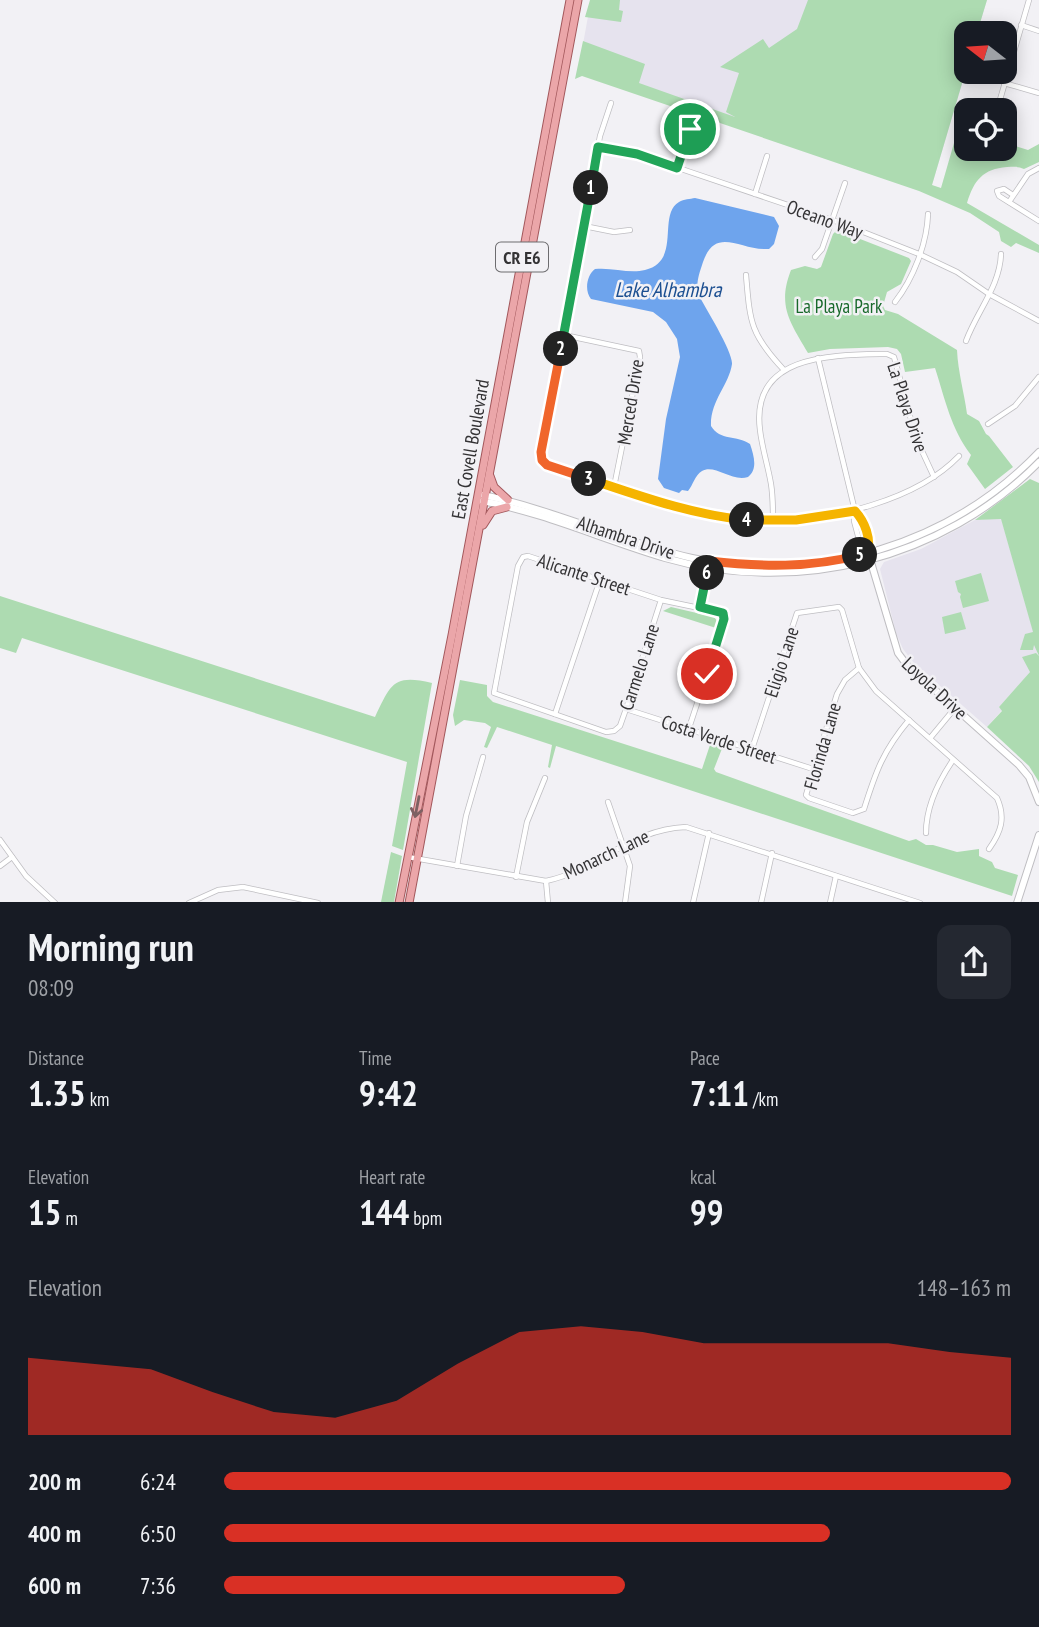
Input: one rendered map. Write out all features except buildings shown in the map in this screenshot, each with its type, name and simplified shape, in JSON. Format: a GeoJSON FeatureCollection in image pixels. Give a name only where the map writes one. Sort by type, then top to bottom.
{"type":"FeatureCollection","features":[{"type":"Feature","properties":{"kind":"main road","name":"East Covell Boulevard"},"geometry":{"type":"LineString","coordinates":[[399,902],[481,498],[570,0]]}},
{"type":"Feature","properties":{"kind":"main road","name":"East Covell Boulevard"},"geometry":{"type":"LineString","coordinates":[[409,902],[479,531],[481,498],[489,474],[578,0]]}},
{"type":"Feature","properties":{"kind":"main road","name":"Alhambra Drive"},"geometry":{"type":"LineString","coordinates":[[870,556],[955,518],[998,489],[1039,452]]}},
{"type":"Feature","properties":{"kind":"main road","name":"Alhambra Drive"},"geometry":{"type":"LineString","coordinates":[[481,498],[507,503],[666,558],[752,573],[795,573],[832,568],[924,541],[959,523],[1003,494],[1039,462]]}},
{"type":"Feature","properties":{"kind":"main road"},"geometry":{"type":"LineString","coordinates":[[479,531],[492,511],[507,503],[494,487],[489,474]]}},
{"type":"Feature","properties":{"kind":"main road","name":"Loyola Drive"},"geometry":{"type":"LineString","coordinates":[[870,556],[898,653],[907,665],[1019,765],[1033,785],[1039,802]]}},
{"type":"Feature","properties":{"kind":"main road"},"geometry":{"type":"LineString","coordinates":[[1017,902],[1039,835]]}},
{"type":"Feature","properties":{"kind":"street"},"geometry":{"type":"LineString","coordinates":[[1017,39],[1029,0]]}},
{"type":"Feature","properties":{"kind":"street"},"geometry":{"type":"LineString","coordinates":[[1021,26],[1039,31]]}},
{"type":"Feature","properties":{"kind":"street"},"geometry":{"type":"LineString","coordinates":[[1008,84],[1039,93]]}},
{"type":"Feature","properties":{"kind":"street"},"geometry":{"type":"LineString","coordinates":[[611,103],[598,147],[541,452],[542,460],[547,465],[683,509],[716,517],[773,522],[855,511],[893,498],[947,469],[960,456]]}},
{"type":"Feature","properties":{"kind":"street"},"geometry":{"type":"LineString","coordinates":[[677,168],[690,129]]}},
{"type":"Feature","properties":{"kind":"street","name":"Oceano Way"},"geometry":{"type":"LineString","coordinates":[[598,147],[637,154],[832,220],[919,254],[957,272],[989,294],[1039,321]]}},
{"type":"Feature","properties":{"kind":"street"},"geometry":{"type":"LineString","coordinates":[[755,194],[767,156]]}},
{"type":"Feature","properties":{"kind":"street"},"geometry":{"type":"LineString","coordinates":[[1009,202],[1028,174],[1039,168]]}},
{"type":"Feature","properties":{"kind":"street"},"geometry":{"type":"LineString","coordinates":[[815,257],[822,248],[845,183]]}},
{"type":"Feature","properties":{"kind":"street"},"geometry":{"type":"LineString","coordinates":[[1013,195],[1004,189],[997,191],[999,196],[1039,221]]}},
{"type":"Feature","properties":{"kind":"street"},"geometry":{"type":"LineString","coordinates":[[895,302],[904,290],[919,254],[927,232],[928,214]]}},
{"type":"Feature","properties":{"kind":"street"},"geometry":{"type":"LineString","coordinates":[[584,226],[614,232],[629,230]]}},
{"type":"Feature","properties":{"kind":"street"},"geometry":{"type":"LineString","coordinates":[[966,341],[972,323],[1001,270],[1001,254]]}},
{"type":"Feature","properties":{"kind":"street"},"geometry":{"type":"LineString","coordinates":[[746,275],[747,305],[754,331],[784,370],[772,381],[765,393],[759,418],[772,486],[773,522]]}},
{"type":"Feature","properties":{"kind":"street","name":"Merced Drive"},"geometry":{"type":"LineString","coordinates":[[564,335],[639,351],[614,487]]}},
{"type":"Feature","properties":{"kind":"street","name":"La Playa Drive"},"geometry":{"type":"LineString","coordinates":[[784,370],[829,355],[887,354],[894,358],[916,438],[934,477]]}},
{"type":"Feature","properties":{"kind":"street"},"geometry":{"type":"LineString","coordinates":[[818,358],[855,511],[854,521],[861,547],[870,556]]}},
{"type":"Feature","properties":{"kind":"street"},"geometry":{"type":"LineString","coordinates":[[988,424],[1016,406],[1039,377]]}},
{"type":"Feature","properties":{"kind":"street"},"geometry":{"type":"LineString","coordinates":[[855,511],[862,518],[870,543],[870,556]]}},
{"type":"Feature","properties":{"kind":"street","name":"Alicante Street"},"geometry":{"type":"LineString","coordinates":[[494,693],[523,557],[534,558],[661,600],[700,607]]}},
{"type":"Feature","properties":{"kind":"street"},"geometry":{"type":"LineString","coordinates":[[689,728],[724,619],[723,613],[700,607],[709,564]]}},
{"type":"Feature","properties":{"kind":"street"},"geometry":{"type":"LineString","coordinates":[[555,714],[600,580]]}},
{"type":"Feature","properties":{"kind":"street","name":"Carmelo Lane"},"geometry":{"type":"LineString","coordinates":[[494,693],[606,732],[614,732],[620,726],[661,600]]}},
{"type":"Feature","properties":{"kind":"street","name":"Eligio Lane"},"geometry":{"type":"LineString","coordinates":[[752,749],[799,611],[839,607],[859,668],[876,691],[997,798],[1002,808],[1003,821],[999,835],[989,849]]}},
{"type":"Feature","properties":{"kind":"street","name":"Florinda Lane"},"geometry":{"type":"LineString","coordinates":[[859,668],[845,680],[837,694],[805,792],[809,798],[853,813],[864,809],[875,773],[888,744],[909,720]]}},
{"type":"Feature","properties":{"kind":"street"},"geometry":{"type":"LineString","coordinates":[[931,737],[955,708]]}},
{"type":"Feature","properties":{"kind":"street","name":"Costa Verde Street"},"geometry":{"type":"LineString","coordinates":[[626,709],[813,769]]}},
{"type":"Feature","properties":{"kind":"street"},"geometry":{"type":"LineString","coordinates":[[457,866],[466,816],[483,757]]}},
{"type":"Feature","properties":{"kind":"street"},"geometry":{"type":"LineString","coordinates":[[926,833],[926,821],[935,791],[953,760]]}},
{"type":"Feature","properties":{"kind":"street"},"geometry":{"type":"LineString","coordinates":[[516,877],[527,821],[545,778]]}},
{"type":"Feature","properties":{"kind":"street"},"geometry":{"type":"LineString","coordinates":[[608,802],[630,866],[625,902]]}},
{"type":"Feature","properties":{"kind":"street","name":"Monarch Lane"},"geometry":{"type":"LineString","coordinates":[[408,857],[546,881],[566,875],[652,832],[686,827],[920,902]]}},
{"type":"Feature","properties":{"kind":"street"},"geometry":{"type":"LineString","coordinates":[[693,902],[709,833]]}},
{"type":"Feature","properties":{"kind":"street"},"geometry":{"type":"LineString","coordinates":[[0,840],[34,884],[55,902]]}},
{"type":"Feature","properties":{"kind":"street"},"geometry":{"type":"LineString","coordinates":[[761,902],[772,853]]}},
{"type":"Feature","properties":{"kind":"street"},"geometry":{"type":"LineString","coordinates":[[0,866],[12,857]]}},
{"type":"Feature","properties":{"kind":"street"},"geometry":{"type":"LineString","coordinates":[[830,902],[836,876]]}},
{"type":"Feature","properties":{"kind":"street"},"geometry":{"type":"LineString","coordinates":[[546,881],[548,902]]}},
{"type":"Feature","properties":{"kind":"street"},"geometry":{"type":"LineString","coordinates":[[189,902],[218,890],[243,887],[318,902]]}},
{"type":"Feature","properties":{"kind":"shaded area"},"geometry":{"type":"Polygon","coordinates":[[[591,0],[987,0],[981,21],[954,21],[954,84],[962,84],[958,98],[954,98],[954,111],[932,185],[579,66],[591,0]]]}},
{"type":"Feature","properties":{"kind":"shaded area"},"geometry":{"type":"Polygon","coordinates":[[[1001,518],[1036,641],[1039,662],[999,707],[1002,710],[987,727],[914,663],[903,649],[896,633],[880,569],[884,562],[921,549],[975,520],[1001,518]]]}},
{"type":"Feature","properties":{"kind":"green space"},"geometry":{"type":"Polygon","coordinates":[[[590,0],[620,0],[619,10],[623,11],[621,22],[585,17],[590,0]]]}},
{"type":"Feature","properties":{"kind":"green space"},"geometry":{"type":"Polygon","coordinates":[[[808,0],[987,0],[981,21],[954,21],[954,84],[962,84],[958,98],[954,98],[954,111],[932,185],[941,188],[954,143],[954,161],[1017,161],[1017,147],[1028,150],[1039,144],[1039,162],[1024,169],[1007,167],[986,173],[976,182],[967,203],[1039,245],[1039,253],[1016,243],[1011,247],[1001,241],[999,232],[970,213],[919,191],[582,76],[575,79],[583,41],[645,64],[639,83],[735,117],[726,112],[739,73],[720,67],[763,39],[769,48],[797,29],[808,0]]]}},
{"type":"Feature","properties":{"kind":"green space","name":"La Playa Park"},"geometry":{"type":"Polygon","coordinates":[[[837,230],[911,261],[901,284],[887,292],[883,306],[885,310],[898,314],[957,350],[967,414],[979,421],[1013,467],[985,489],[967,464],[971,455],[953,424],[935,368],[905,372],[901,354],[897,349],[888,347],[830,349],[808,353],[796,332],[785,304],[791,270],[805,266],[817,269],[821,267],[837,230]]]}},
{"type":"Feature","properties":{"kind":"green space"},"geometry":{"type":"Polygon","coordinates":[[[1030,479],[1039,483],[1039,656],[1034,645],[1033,650],[1020,650],[1025,634],[1033,632],[1001,519],[975,520],[1030,479]]]}},
{"type":"Feature","properties":{"kind":"green space"},"geometry":{"type":"Polygon","coordinates":[[[981,573],[989,601],[963,608],[955,581],[981,573]]]}},
{"type":"Feature","properties":{"kind":"green space"},"geometry":{"type":"Polygon","coordinates":[[[0,596],[375,717],[385,696],[395,684],[409,680],[432,683],[403,850],[392,846],[407,762],[22,638],[16,653],[0,648],[0,596]]]}},
{"type":"Feature","properties":{"kind":"green space"},"geometry":{"type":"Polygon","coordinates":[[[671,607],[714,617],[718,622],[716,628],[663,611],[671,607]]]}},
{"type":"Feature","properties":{"kind":"green space"},"geometry":{"type":"Polygon","coordinates":[[[961,612],[966,629],[945,634],[942,617],[961,612]]]}},
{"type":"Feature","properties":{"kind":"green space"},"geometry":{"type":"Polygon","coordinates":[[[1036,653],[1039,656],[1039,782],[1029,766],[987,727],[1002,711],[999,707],[1030,672],[1022,657],[1036,653]]]}},
{"type":"Feature","properties":{"kind":"green space"},"geometry":{"type":"Polygon","coordinates":[[[460,680],[487,685],[487,696],[493,702],[702,769],[711,742],[723,746],[714,769],[716,772],[909,841],[916,839],[926,845],[957,852],[979,849],[979,856],[992,862],[995,868],[1018,875],[1012,896],[556,746],[550,768],[552,745],[497,727],[487,748],[484,747],[491,727],[485,723],[464,720],[455,726],[453,715],[460,680]]]}},
{"type":"Feature","properties":{"kind":"green space"},"geometry":{"type":"Polygon","coordinates":[[[391,852],[402,856],[394,902],[381,902],[391,852]]]}},
{"type":"Feature","properties":{"kind":"water","name":"Lake Alhambra"},"geometry":{"type":"Polygon","coordinates":[[[695,198],[774,217],[779,226],[774,244],[769,249],[730,242],[715,245],[708,251],[698,282],[698,294],[724,340],[732,364],[713,409],[711,426],[719,434],[750,444],[754,458],[753,470],[748,477],[742,478],[707,469],[698,475],[688,491],[682,490],[679,493],[664,488],[658,479],[666,419],[680,357],[677,339],[666,322],[653,312],[591,299],[587,283],[595,269],[639,271],[656,265],[666,248],[673,208],[681,201],[695,198]]]}},
{"type":"Feature","properties":{"kind":"route"},"geometry":{"type":"LineString","coordinates":[[690,129],[677,168],[637,154],[598,147],[541,452],[542,460],[547,465],[614,487],[716,517],[773,522],[855,511],[862,518],[870,543],[868,553],[815,564],[776,566],[709,561],[700,607],[723,613],[724,619],[707,674]]}}]}
